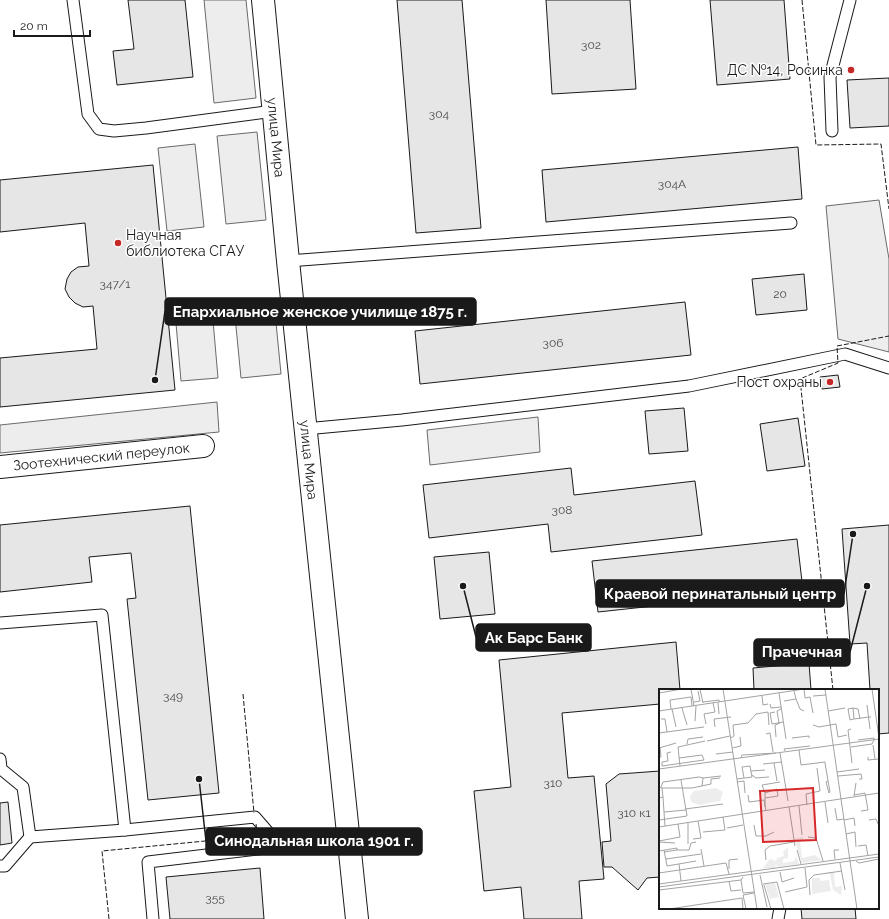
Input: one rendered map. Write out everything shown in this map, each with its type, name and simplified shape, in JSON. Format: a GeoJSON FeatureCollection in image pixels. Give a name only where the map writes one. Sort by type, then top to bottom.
{"type":"FeatureCollection","features":[{"type":"Feature","properties":{"kind":"main road","name":"улица Мира"},"geometry":{"type":"LineString","coordinates":[[263,0],[288,261],[356,919]]}},
{"type":"Feature","properties":{"kind":"main road","name":"Зоотехнический переулок"},"geometry":{"type":"LineString","coordinates":[[0,467],[203,446]]}},
{"type":"Feature","properties":{"kind":"lane"},"geometry":{"type":"LineString","coordinates":[[73,0],[88,114],[99,129],[114,131],[146,128],[274,111]]}},
{"type":"Feature","properties":{"kind":"lane"},"geometry":{"type":"LineString","coordinates":[[832,131],[830,77],[850,0]]}},
{"type":"Feature","properties":{"kind":"lane"},"geometry":{"type":"LineString","coordinates":[[288,261],[791,223]]}},
{"type":"Feature","properties":{"kind":"lane"},"geometry":{"type":"LineString","coordinates":[[306,429],[402,420],[688,386],[845,354],[889,368]]}},
{"type":"Feature","properties":{"kind":"lane"},"geometry":{"type":"LineString","coordinates":[[0,623],[102,615],[125,830]]}},
{"type":"Feature","properties":{"kind":"lane"},"geometry":{"type":"LineString","coordinates":[[0,758],[1,769],[23,787],[30,837]]}},
{"type":"Feature","properties":{"kind":"lane"},"geometry":{"type":"LineString","coordinates":[[0,866],[5,866],[30,837],[125,830],[255,817],[281,847]]}},
{"type":"Feature","properties":{"kind":"lane"},"geometry":{"type":"LineString","coordinates":[[153,919],[148,862],[348,838]]}},
{"type":"Feature","properties":{"kind":"lane"},"geometry":{"type":"LineString","coordinates":[[778,919],[780,909]]}},
{"type":"Feature","properties":{"kind":"shaded area"},"geometry":{"type":"Polygon","coordinates":[[[204,0],[246,0],[256,98],[214,103],[204,0]]]}},
{"type":"Feature","properties":{"kind":"shaded area"},"geometry":{"type":"Polygon","coordinates":[[[257,132],[266,220],[226,224],[217,136],[257,132]]]}},
{"type":"Feature","properties":{"kind":"shaded area"},"geometry":{"type":"Polygon","coordinates":[[[195,144],[204,227],[167,231],[158,148],[195,144]]]}},
{"type":"Feature","properties":{"kind":"shaded area"},"geometry":{"type":"Polygon","coordinates":[[[879,200],[889,259],[889,352],[838,339],[826,206],[879,200]]]}},
{"type":"Feature","properties":{"kind":"shaded area"},"geometry":{"type":"Polygon","coordinates":[[[274,302],[281,374],[241,378],[234,306],[274,302]]]}},
{"type":"Feature","properties":{"kind":"shaded area"},"geometry":{"type":"Polygon","coordinates":[[[212,309],[218,378],[181,381],[175,312],[212,309]]]}},
{"type":"Feature","properties":{"kind":"shaded area"},"geometry":{"type":"Polygon","coordinates":[[[217,402],[219,432],[0,453],[0,425],[217,402]]]}},
{"type":"Feature","properties":{"kind":"shaded area"},"geometry":{"type":"Polygon","coordinates":[[[538,417],[540,452],[430,465],[427,430],[538,417]]]}},
{"type":"Feature","properties":{"kind":"building"},"geometry":{"type":"Polygon","coordinates":[[[128,0],[185,0],[193,77],[117,85],[113,51],[134,49],[128,0]]]}},
{"type":"Feature","properties":{"kind":"building"},"geometry":{"type":"Polygon","coordinates":[[[397,0],[462,0],[481,228],[416,233],[397,0]]]}},
{"type":"Feature","properties":{"kind":"building"},"geometry":{"type":"Polygon","coordinates":[[[546,0],[630,0],[636,89],[552,94],[546,0]]]}},
{"type":"Feature","properties":{"kind":"building"},"geometry":{"type":"Polygon","coordinates":[[[710,0],[784,0],[790,79],[717,85],[710,0]]]}},
{"type":"Feature","properties":{"kind":"building"},"geometry":{"type":"Polygon","coordinates":[[[889,78],[889,126],[850,128],[847,80],[889,78]]]}},
{"type":"Feature","properties":{"kind":"building"},"geometry":{"type":"Polygon","coordinates":[[[798,147],[802,199],[546,222],[542,170],[798,147]]]}},
{"type":"Feature","properties":{"kind":"building"},"geometry":{"type":"Polygon","coordinates":[[[153,165],[175,390],[0,407],[0,358],[97,349],[93,306],[83,307],[75,303],[69,297],[65,289],[67,279],[71,272],[78,267],[89,266],[85,223],[0,232],[0,180],[153,165]]]}},
{"type":"Feature","properties":{"kind":"building"},"geometry":{"type":"Polygon","coordinates":[[[804,274],[807,310],[756,315],[752,279],[804,274]]]}},
{"type":"Feature","properties":{"kind":"building"},"geometry":{"type":"Polygon","coordinates":[[[685,302],[691,355],[420,384],[415,331],[685,302]]]}},
{"type":"Feature","properties":{"kind":"building","name":"Пост охраны"},"geometry":{"type":"Polygon","coordinates":[[[838,375],[840,387],[822,389],[820,377],[838,375]]]}},
{"type":"Feature","properties":{"kind":"building"},"geometry":{"type":"Polygon","coordinates":[[[684,408],[688,451],[649,454],[645,411],[684,408]]]}},
{"type":"Feature","properties":{"kind":"building"},"geometry":{"type":"Polygon","coordinates":[[[798,418],[805,466],[767,471],[760,424],[798,418]]]}},
{"type":"Feature","properties":{"kind":"building"},"geometry":{"type":"Polygon","coordinates":[[[571,468],[574,495],[695,481],[702,535],[551,552],[548,524],[429,538],[423,485],[571,468]]]}},
{"type":"Feature","properties":{"kind":"building"},"geometry":{"type":"Polygon","coordinates":[[[190,506],[219,793],[148,800],[127,599],[136,598],[131,553],[89,557],[92,582],[0,592],[0,525],[190,506]]]}},
{"type":"Feature","properties":{"kind":"building"},"geometry":{"type":"Polygon","coordinates":[[[889,525],[889,733],[879,734],[879,689],[870,689],[867,643],[850,644],[842,529],[889,525]]]}},
{"type":"Feature","properties":{"kind":"building"},"geometry":{"type":"Polygon","coordinates":[[[797,539],[803,590],[598,612],[592,561],[797,539]]]}},
{"type":"Feature","properties":{"kind":"building"},"geometry":{"type":"Polygon","coordinates":[[[489,552],[495,614],[440,619],[434,557],[489,552]]]}},
{"type":"Feature","properties":{"kind":"building"},"geometry":{"type":"Polygon","coordinates":[[[676,642],[680,689],[659,689],[659,704],[562,713],[568,778],[594,776],[604,879],[579,881],[582,919],[524,919],[521,887],[484,891],[474,791],[511,787],[499,660],[676,642]]]}},
{"type":"Feature","properties":{"kind":"building"},"geometry":{"type":"Polygon","coordinates":[[[809,663],[811,689],[754,689],[753,668],[809,663]]]}},
{"type":"Feature","properties":{"kind":"building"},"geometry":{"type":"Polygon","coordinates":[[[659,771],[659,877],[647,878],[638,890],[612,867],[604,867],[602,842],[611,841],[606,784],[619,774],[659,771]]]}},
{"type":"Feature","properties":{"kind":"building"},"geometry":{"type":"Polygon","coordinates":[[[8,802],[12,843],[0,845],[0,803],[8,802]]]}},
{"type":"Feature","properties":{"kind":"building"},"geometry":{"type":"Polygon","coordinates":[[[260,868],[264,919],[170,919],[166,877],[260,868]]]}},
{"type":"Feature","properties":{"kind":"building"},"geometry":{"type":"Polygon","coordinates":[[[801,909],[855,909],[856,919],[802,919],[801,909]]]}},
{"type":"Feature","properties":{"kind":"fence"},"geometry":{"type":"LineString","coordinates":[[802,0],[816,145],[881,144],[889,209]]}},
{"type":"Feature","properties":{"kind":"fence"},"geometry":{"type":"LineString","coordinates":[[833,689],[800,379],[838,363],[837,346],[889,336]]}},
{"type":"Feature","properties":{"kind":"fence"},"geometry":{"type":"LineString","coordinates":[[243,694],[254,813]]}},
{"type":"Feature","properties":{"kind":"fence"},"geometry":{"type":"LineString","coordinates":[[109,919],[102,851],[257,836],[256,823]]}},
{"type":"Feature","properties":{"kind":"place","name":"ДС №14, Росинка"},"geometry":{"type":"Point","coordinates":[851,70]}},
{"type":"Feature","properties":{"kind":"place","name":"Научная библиотека СГАУ"},"geometry":{"type":"Point","coordinates":[118,243]}},
{"type":"Feature","properties":{"kind":"place","name":"Епархиальное женское училище 1875 г."},"geometry":{"type":"Point","coordinates":[155,380]}},
{"type":"Feature","properties":{"kind":"place","name":"Пост охраны"},"geometry":{"type":"Point","coordinates":[830,382]}},
{"type":"Feature","properties":{"kind":"place","name":"Краевой перинатальный центр"},"geometry":{"type":"Point","coordinates":[853,534]}},
{"type":"Feature","properties":{"kind":"place","name":"Ак Барс Банк"},"geometry":{"type":"Point","coordinates":[463,586]}},
{"type":"Feature","properties":{"kind":"place","name":"Прачечная"},"geometry":{"type":"Point","coordinates":[867,586]}},
{"type":"Feature","properties":{"kind":"place","name":"Синодальная школа 1901 г."},"geometry":{"type":"Point","coordinates":[199,779]}}]}
